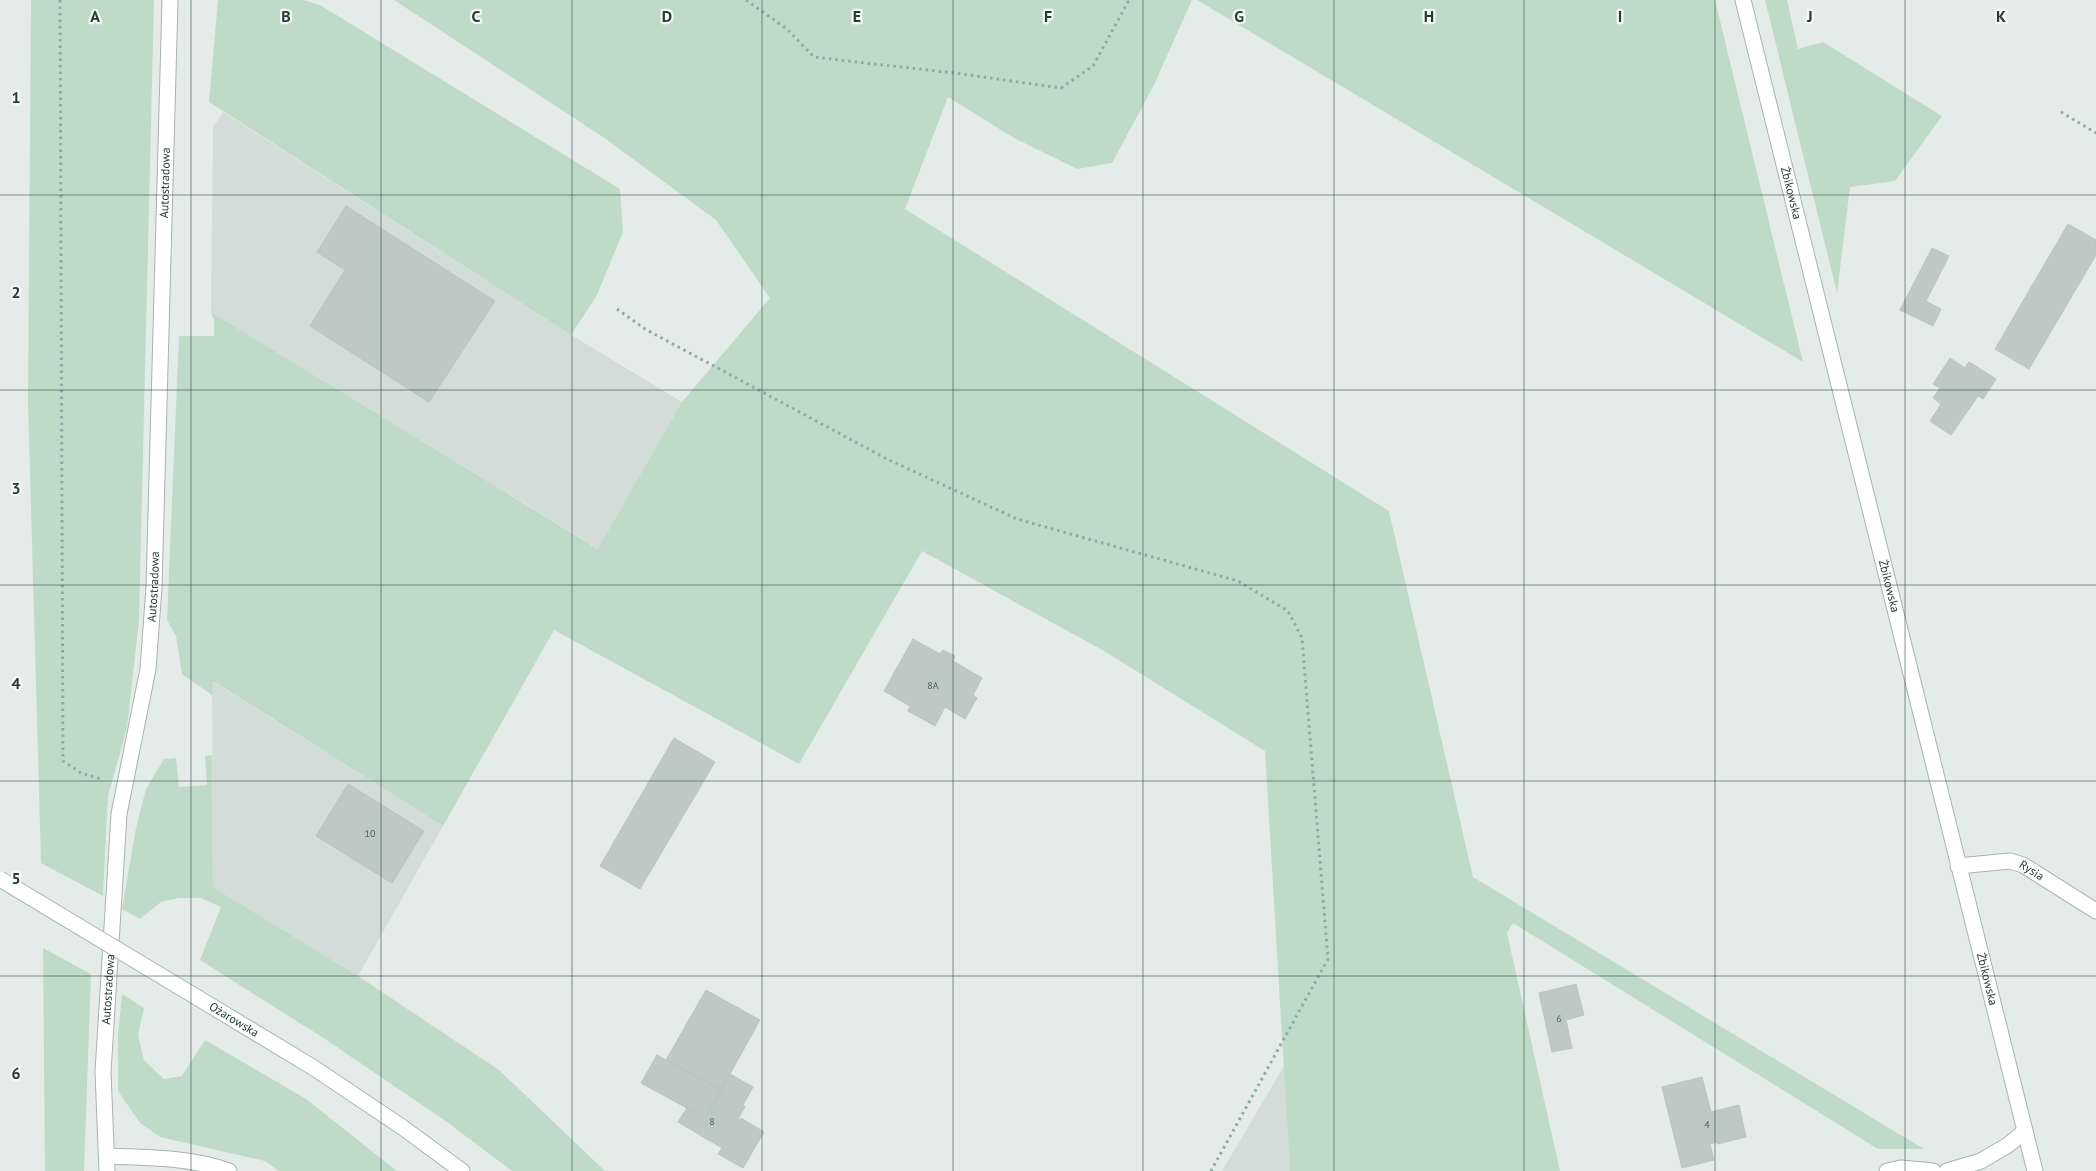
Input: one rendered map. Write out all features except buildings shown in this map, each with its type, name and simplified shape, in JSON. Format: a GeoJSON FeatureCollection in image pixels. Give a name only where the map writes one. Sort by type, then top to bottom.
{"type":"FeatureCollection","features":[{"type":"Feature","properties":{"kind":"street","name":"Autostradowa"},"geometry":{"type":"LineString","coordinates":[[107,1164],[103,1072],[119,814],[148,670],[154,588],[170,0]]}},
{"type":"Feature","properties":{"kind":"street","name":"Żbikowska"},"geometry":{"type":"LineString","coordinates":[[1743,0],[2035,1171]]}},
{"type":"Feature","properties":{"kind":"street","name":"Rysia"},"geometry":{"type":"LineString","coordinates":[[1958,866],[2010,861],[2023,866],[2096,911]]}},
{"type":"Feature","properties":{"kind":"street","name":"Ożarowska"},"geometry":{"type":"LineString","coordinates":[[0,880],[314,1068],[402,1126],[462,1171]]}},
{"type":"Feature","properties":{"kind":"street"},"geometry":{"type":"LineString","coordinates":[[1947,1171],[1981,1161],[2008,1145],[2025,1131]]}},
{"type":"Feature","properties":{"kind":"street"},"geometry":{"type":"LineString","coordinates":[[107,1164],[177,1160],[215,1166],[229,1171]]}},
{"type":"Feature","properties":{"kind":"street"},"geometry":{"type":"LineString","coordinates":[[1886,1171],[1902,1168],[1933,1171]]}},
{"type":"Feature","properties":{"kind":"path"},"geometry":{"type":"LineString","coordinates":[[60,0],[63,761],[81,773],[96,778]]}},
{"type":"Feature","properties":{"kind":"path"},"geometry":{"type":"LineString","coordinates":[[746,0],[787,29],[814,57],[962,74],[1061,88],[1093,66],[1128,2],[1131,0]]}},
{"type":"Feature","properties":{"kind":"path"},"geometry":{"type":"LineString","coordinates":[[2061,112],[2096,133]]}},
{"type":"Feature","properties":{"kind":"path"},"geometry":{"type":"LineString","coordinates":[[617,309],[645,329],[887,459],[1008,515],[1238,581],[1288,610],[1302,638],[1328,959],[1211,1171]]}},
{"type":"Feature","properties":{"kind":"shaded area"},"geometry":{"type":"Polygon","coordinates":[[[223,112],[571,335],[682,402],[599,549],[211,312],[213,128],[223,112]]]}},
{"type":"Feature","properties":{"kind":"shaded area"},"geometry":{"type":"Polygon","coordinates":[[[212,681],[443,826],[358,976],[213,887],[212,681]]]}},
{"type":"Feature","properties":{"kind":"shaded area"},"geometry":{"type":"Polygon","coordinates":[[[1284,1066],[1290,1171],[1222,1171],[1284,1066]]]}},
{"type":"Feature","properties":{"kind":"green space"},"geometry":{"type":"Polygon","coordinates":[[[31,0],[154,0],[139,621],[127,728],[108,796],[103,896],[41,863],[28,401],[31,0]]]}},
{"type":"Feature","properties":{"kind":"green space"},"geometry":{"type":"Polygon","coordinates":[[[218,0],[303,0],[320,5],[620,189],[623,232],[597,295],[571,335],[209,102],[218,0]]]}},
{"type":"Feature","properties":{"kind":"green space"},"geometry":{"type":"Polygon","coordinates":[[[394,0],[1192,0],[1154,85],[1112,163],[1077,169],[1014,138],[948,97],[905,209],[1389,511],[1473,877],[1924,1149],[1878,1149],[1513,923],[1507,933],[1560,1171],[1290,1171],[1265,751],[1104,651],[922,551],[799,764],[554,630],[443,826],[213,681],[212,695],[182,674],[176,636],[167,620],[179,336],[214,336],[214,320],[211,312],[598,549],[682,402],[770,298],[716,220],[603,137],[394,0]]]}},
{"type":"Feature","properties":{"kind":"green space"},"geometry":{"type":"Polygon","coordinates":[[[1197,0],[1715,0],[1803,362],[1197,0]]]}},
{"type":"Feature","properties":{"kind":"green space"},"geometry":{"type":"Polygon","coordinates":[[[1765,0],[1787,0],[1798,49],[1823,42],[1942,116],[1895,181],[1850,187],[1837,293],[1765,0]]]}},
{"type":"Feature","properties":{"kind":"green space"},"geometry":{"type":"Polygon","coordinates":[[[212,755],[213,887],[358,976],[499,1070],[605,1171],[512,1171],[447,1122],[325,1039],[200,960],[221,907],[201,898],[179,898],[161,902],[140,919],[122,909],[136,828],[146,789],[164,759],[176,758],[179,787],[207,785],[205,756],[212,755]]]}},
{"type":"Feature","properties":{"kind":"green space"},"geometry":{"type":"Polygon","coordinates":[[[43,948],[91,974],[84,1171],[45,1171],[43,948]]]}},
{"type":"Feature","properties":{"kind":"green space"},"geometry":{"type":"Polygon","coordinates":[[[122,994],[144,1008],[138,1035],[144,1060],[164,1079],[182,1076],[205,1040],[306,1099],[397,1171],[279,1171],[265,1161],[160,1137],[140,1123],[118,1091],[118,1035],[122,994]]]}}]}
